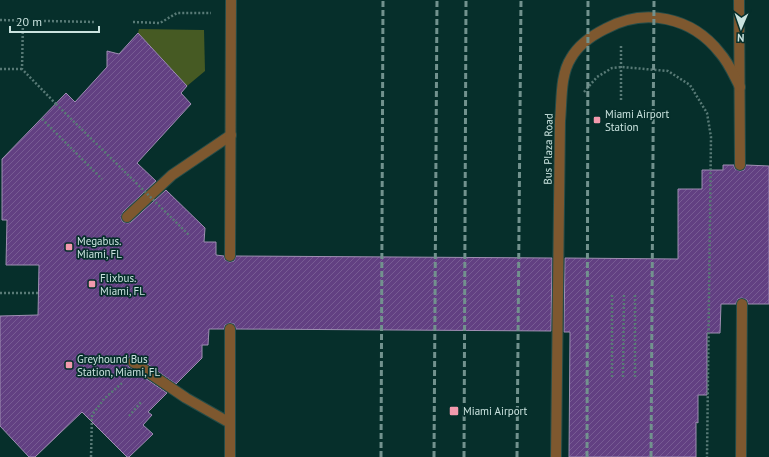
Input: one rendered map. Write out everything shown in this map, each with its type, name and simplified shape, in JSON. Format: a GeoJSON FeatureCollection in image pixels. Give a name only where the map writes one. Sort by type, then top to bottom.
{"type":"FeatureCollection","features":[{"type":"Feature","properties":{"kind":"lane"},"geometry":{"type":"LineString","coordinates":[[230,256],[232,0]]}},
{"type":"Feature","properties":{"kind":"lane"},"geometry":{"type":"LineString","coordinates":[[739,0],[740,165]]}},
{"type":"Feature","properties":{"kind":"lane","name":"Bus Plaza Road"},"geometry":{"type":"LineString","coordinates":[[556,457],[560,121],[564,80],[570,59],[579,45],[616,24],[632,18],[661,19],[678,22],[693,29],[708,40],[726,61],[740,88]]}},
{"type":"Feature","properties":{"kind":"lane"},"geometry":{"type":"LineString","coordinates":[[127,217],[172,175],[231,135]]}},
{"type":"Feature","properties":{"kind":"lane"},"geometry":{"type":"LineString","coordinates":[[741,457],[742,304]]}},
{"type":"Feature","properties":{"kind":"lane"},"geometry":{"type":"LineString","coordinates":[[230,329],[230,457]]}},
{"type":"Feature","properties":{"kind":"lane"},"geometry":{"type":"LineString","coordinates":[[133,362],[186,398],[230,423]]}},
{"type":"Feature","properties":{"kind":"path"},"geometry":{"type":"LineString","coordinates":[[133,22],[160,23],[177,13],[217,13]]}},
{"type":"Feature","properties":{"kind":"path"},"geometry":{"type":"LineString","coordinates":[[0,20],[94,22]]}},
{"type":"Feature","properties":{"kind":"path"},"geometry":{"type":"LineString","coordinates":[[23,20],[22,69],[190,236]]}},
{"type":"Feature","properties":{"kind":"path"},"geometry":{"type":"LineString","coordinates":[[621,100],[622,39]]}},
{"type":"Feature","properties":{"kind":"path"},"geometry":{"type":"LineString","coordinates":[[583,96],[584,90],[597,77],[612,68],[622,67],[668,71],[690,85],[707,113],[711,137],[707,457]]}},
{"type":"Feature","properties":{"kind":"path"},"geometry":{"type":"LineString","coordinates":[[0,69],[22,69]]}},
{"type":"Feature","properties":{"kind":"path"},"geometry":{"type":"LineString","coordinates":[[42,119],[102,179]]}},
{"type":"Feature","properties":{"kind":"path"},"geometry":{"type":"LineString","coordinates":[[0,294],[39,293]]}},
{"type":"Feature","properties":{"kind":"path"},"geometry":{"type":"LineString","coordinates":[[612,295],[612,377]]}},
{"type":"Feature","properties":{"kind":"path"},"geometry":{"type":"LineString","coordinates":[[623,377],[624,295]]}},
{"type":"Feature","properties":{"kind":"path"},"geometry":{"type":"LineString","coordinates":[[635,295],[635,377]]}},
{"type":"Feature","properties":{"kind":"path"},"geometry":{"type":"LineString","coordinates":[[91,457],[92,415],[104,399],[122,383]]}},
{"type":"Feature","properties":{"kind":"path"},"geometry":{"type":"LineString","coordinates":[[129,416],[142,401]]}},
{"type":"Feature","properties":{"kind":"green space"},"geometry":{"type":"Polygon","coordinates":[[[139,29],[204,30],[205,71],[187,86],[138,33],[139,29]]]}},
{"type":"Feature","properties":{"kind":"building"},"geometry":{"type":"Polygon","coordinates":[[[138,33],[187,86],[181,93],[191,104],[137,163],[156,181],[123,212],[121,218],[123,222],[131,222],[166,190],[205,228],[204,242],[216,242],[216,255],[224,256],[225,260],[230,262],[234,261],[236,256],[552,258],[551,331],[236,329],[234,324],[230,323],[225,325],[224,329],[209,329],[208,345],[202,345],[202,358],[176,384],[137,357],[133,356],[128,358],[127,362],[129,367],[167,393],[148,412],[152,415],[143,425],[153,434],[129,457],[127,457],[82,412],[35,457],[29,457],[0,426],[0,316],[38,315],[39,265],[6,265],[7,220],[2,220],[2,159],[66,93],[75,102],[107,67],[107,51],[119,54],[138,33]]]}},
{"type":"Feature","properties":{"kind":"building"},"geometry":{"type":"Polygon","coordinates":[[[723,165],[734,165],[735,169],[740,171],[744,170],[746,165],[769,166],[769,304],[748,304],[747,300],[742,298],[738,299],[736,304],[721,304],[720,333],[707,333],[707,395],[698,395],[696,457],[569,457],[570,332],[564,332],[565,258],[678,259],[678,189],[702,189],[702,170],[723,170],[723,165]]]}},
{"type":"Feature","properties":{"kind":"railway"},"geometry":{"type":"LineString","coordinates":[[381,457],[383,0]]}},
{"type":"Feature","properties":{"kind":"railway"},"geometry":{"type":"LineString","coordinates":[[434,457],[437,0]]}},
{"type":"Feature","properties":{"kind":"railway"},"geometry":{"type":"LineString","coordinates":[[464,457],[466,0]]}},
{"type":"Feature","properties":{"kind":"railway"},"geometry":{"type":"LineString","coordinates":[[517,457],[521,0]]}},
{"type":"Feature","properties":{"kind":"railway"},"geometry":{"type":"LineString","coordinates":[[587,457],[588,0]]}},
{"type":"Feature","properties":{"kind":"railway"},"geometry":{"type":"LineString","coordinates":[[651,457],[654,0]]}},
{"type":"Feature","properties":{"kind":"place","name":"Miami Airport Station"},"geometry":{"type":"Point","coordinates":[597,120]}},
{"type":"Feature","properties":{"kind":"place","name":"Megabus. Miami, FL"},"geometry":{"type":"Point","coordinates":[69,247]}},
{"type":"Feature","properties":{"kind":"place","name":"Flixbus. Miami, FL"},"geometry":{"type":"Point","coordinates":[92,284]}},
{"type":"Feature","properties":{"kind":"place","name":"Greyhound Bus Station, Miami, FL"},"geometry":{"type":"Point","coordinates":[69,365]}},
{"type":"Feature","properties":{"kind":"place","name":"Miami Airport"},"geometry":{"type":"Point","coordinates":[454,411]}}]}
